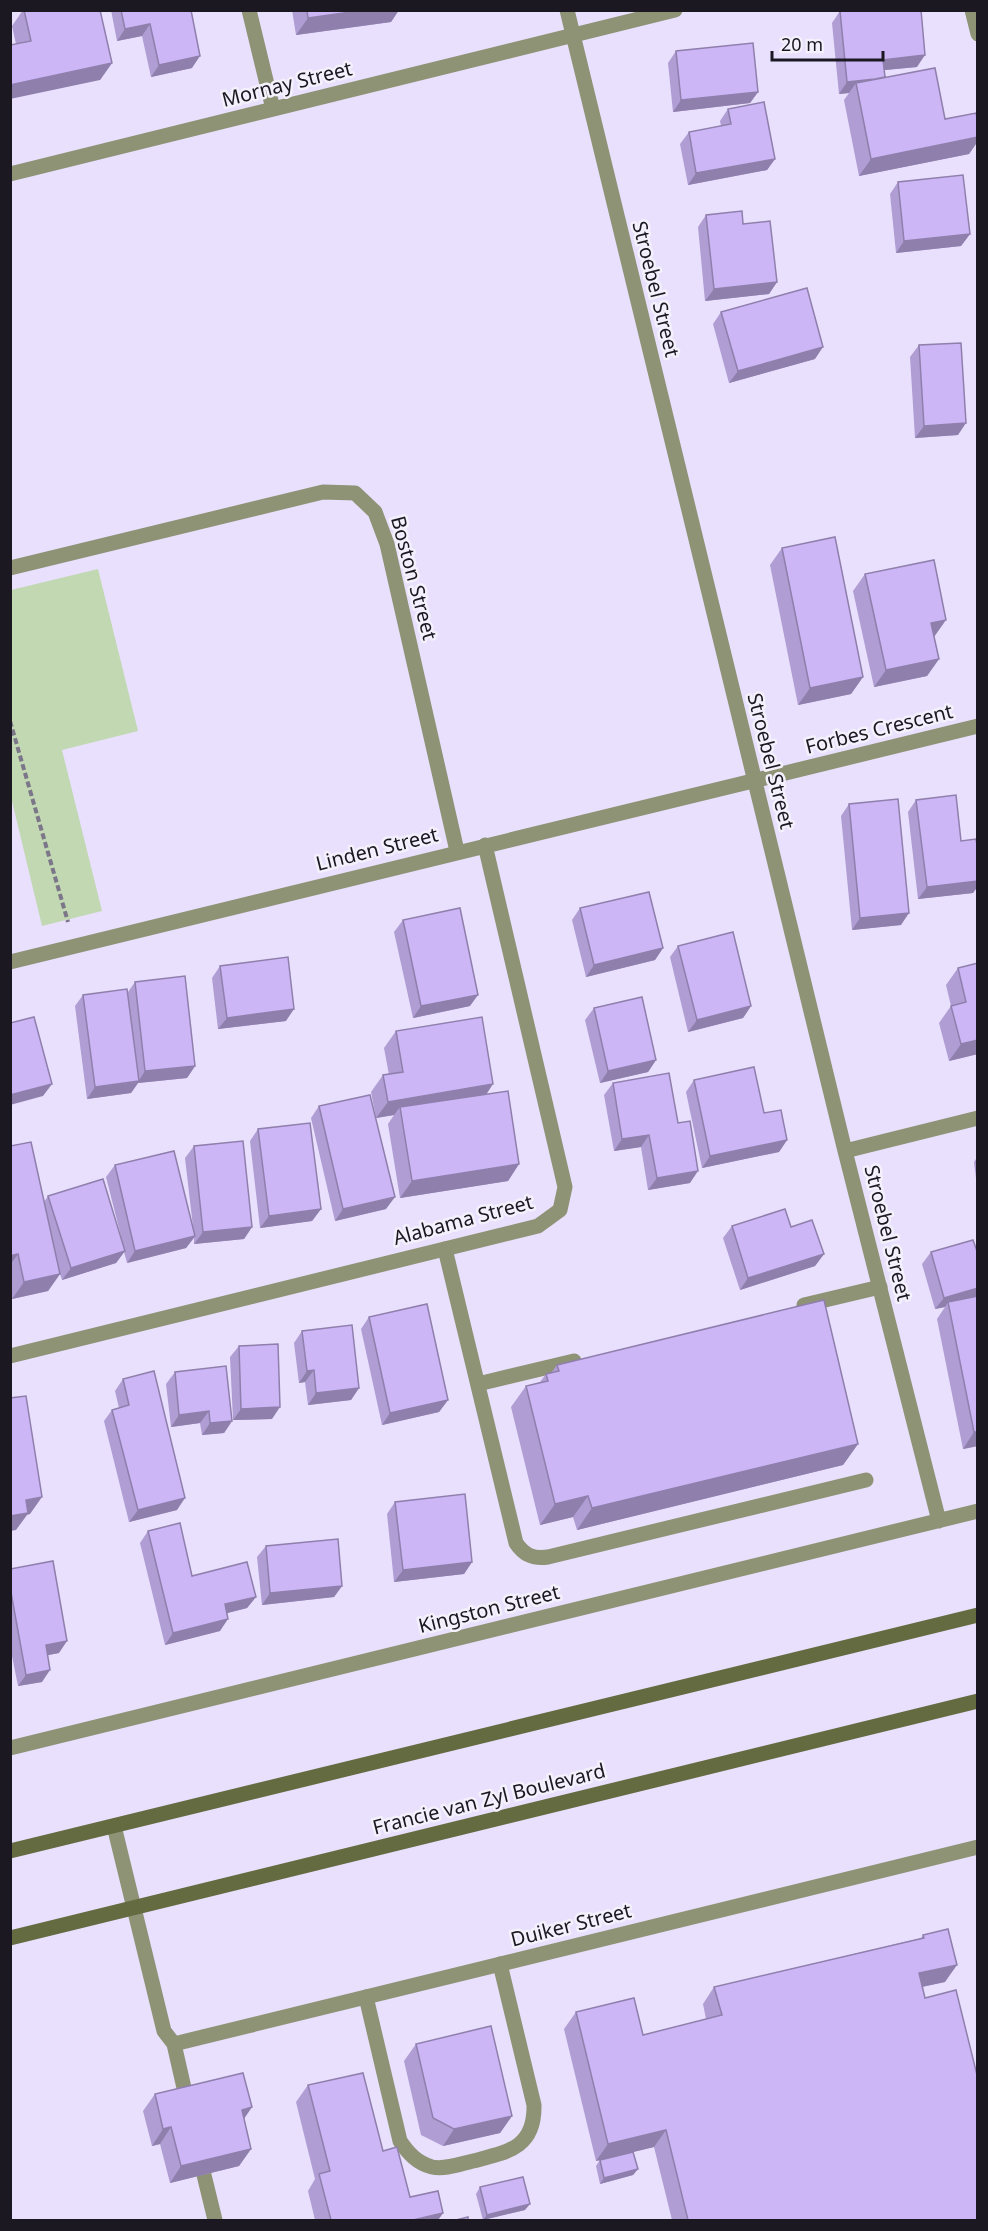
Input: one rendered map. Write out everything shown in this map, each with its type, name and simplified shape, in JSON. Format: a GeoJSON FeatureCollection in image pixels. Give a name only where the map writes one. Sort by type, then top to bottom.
{"type":"FeatureCollection","features":[{"type":"Feature","properties":{"kind":"main road"},"geometry":{"type":"LineString","coordinates":[[10,1851],[978,1615]]}},
{"type":"Feature","properties":{"kind":"main road","name":"Francie van Zyl Boulevard"},"geometry":{"type":"LineString","coordinates":[[10,1938],[978,1701]]}},
{"type":"Feature","properties":{"kind":"street"},"geometry":{"type":"LineString","coordinates":[[249,10],[273,109]]}},
{"type":"Feature","properties":{"kind":"street","name":"Stroebel Street"},"geometry":{"type":"LineString","coordinates":[[567,10],[845,1151],[939,1521]]}},
{"type":"Feature","properties":{"kind":"street","name":"Mornay Street"},"geometry":{"type":"LineString","coordinates":[[10,174],[675,10]]}},
{"type":"Feature","properties":{"kind":"street"},"geometry":{"type":"LineString","coordinates":[[972,10],[978,34]]}},
{"type":"Feature","properties":{"kind":"street","name":"Boston Street"},"geometry":{"type":"LineString","coordinates":[[10,568],[323,492],[355,493],[375,512],[387,544],[457,851]]}},
{"type":"Feature","properties":{"kind":"street","name":"Forbes Crescent"},"geometry":{"type":"LineString","coordinates":[[755,782],[978,726]]}},
{"type":"Feature","properties":{"kind":"street","name":"Linden Street"},"geometry":{"type":"LineString","coordinates":[[10,962],[457,851],[755,782]]}},
{"type":"Feature","properties":{"kind":"street","name":"Alabama Street"},"geometry":{"type":"LineString","coordinates":[[10,1356],[538,1226],[560,1210],[565,1187],[485,845]]}},
{"type":"Feature","properties":{"kind":"street"},"geometry":{"type":"LineString","coordinates":[[845,1151],[978,1118]]}},
{"type":"Feature","properties":{"kind":"street"},"geometry":{"type":"LineString","coordinates":[[445,1249],[516,1543],[528,1556],[538,1559],[866,1480]]}},
{"type":"Feature","properties":{"kind":"street"},"geometry":{"type":"LineString","coordinates":[[789,1309],[880,1287]]}},
{"type":"Feature","properties":{"kind":"street"},"geometry":{"type":"LineString","coordinates":[[478,1384],[593,1356]]}},
{"type":"Feature","properties":{"kind":"street","name":"Kingston Street"},"geometry":{"type":"LineString","coordinates":[[10,1748],[978,1511]]}},
{"type":"Feature","properties":{"kind":"street"},"geometry":{"type":"LineString","coordinates":[[114,1826],[164,2031],[174,2044],[187,2101]]}},
{"type":"Feature","properties":{"kind":"street","name":"Duiker Street"},"geometry":{"type":"LineString","coordinates":[[174,2044],[978,1847]]}},
{"type":"Feature","properties":{"kind":"street"},"geometry":{"type":"LineString","coordinates":[[366,1997],[400,2141],[409,2153],[419,2161],[444,2168],[509,2152],[526,2138],[534,2116],[534,2105],[500,1964]]}},
{"type":"Feature","properties":{"kind":"street"},"geometry":{"type":"LineString","coordinates":[[204,2175],[215,2220]]}},
{"type":"Feature","properties":{"kind":"path"},"geometry":{"type":"LineString","coordinates":[[10,721],[75,946]]}},
{"type":"Feature","properties":{"kind":"green space"},"geometry":{"type":"Polygon","coordinates":[[[98,569],[138,731],[62,750],[102,911],[42,926],[11,797],[11,590],[98,569]]]}},
{"type":"Feature","properties":{"kind":"building"},"geometry":{"type":"Polygon","coordinates":[[[24,10],[100,10],[112,63],[10,85],[10,45],[31,41],[24,10]]]}},
{"type":"Feature","properties":{"kind":"building"},"geometry":{"type":"Polygon","coordinates":[[[121,10],[191,10],[200,56],[159,65],[150,24],[125,29],[121,10]]]}},
{"type":"Feature","properties":{"kind":"building"},"geometry":{"type":"Polygon","coordinates":[[[307,10],[365,10],[308,18],[307,10]]]}},
{"type":"Feature","properties":{"kind":"building"},"geometry":{"type":"Polygon","coordinates":[[[921,10],[925,55],[883,60],[885,77],[847,82],[840,11],[921,10]]]}},
{"type":"Feature","properties":{"kind":"building"},"geometry":{"type":"Polygon","coordinates":[[[753,43],[758,92],[681,100],[676,51],[753,43]]]}},
{"type":"Feature","properties":{"kind":"building"},"geometry":{"type":"Polygon","coordinates":[[[935,68],[945,119],[976,113],[978,137],[871,159],[856,83],[935,68]]]}},
{"type":"Feature","properties":{"kind":"building"},"geometry":{"type":"Polygon","coordinates":[[[764,102],[775,159],[696,173],[689,132],[731,124],[728,109],[764,102]]]}},
{"type":"Feature","properties":{"kind":"building"},"geometry":{"type":"Polygon","coordinates":[[[963,175],[970,234],[904,241],[898,182],[963,175]]]}},
{"type":"Feature","properties":{"kind":"building"},"geometry":{"type":"Polygon","coordinates":[[[742,211],[743,224],[770,221],[777,282],[714,289],[706,215],[742,211]]]}},
{"type":"Feature","properties":{"kind":"building"},"geometry":{"type":"Polygon","coordinates":[[[807,288],[823,347],[738,371],[721,312],[807,288]]]}},
{"type":"Feature","properties":{"kind":"building"},"geometry":{"type":"Polygon","coordinates":[[[961,343],[966,423],[924,426],[919,345],[961,343]]]}},
{"type":"Feature","properties":{"kind":"building"},"geometry":{"type":"Polygon","coordinates":[[[835,537],[863,677],[810,688],[782,548],[835,537]]]}},
{"type":"Feature","properties":{"kind":"building"},"geometry":{"type":"Polygon","coordinates":[[[934,560],[946,620],[931,623],[939,659],[886,670],[865,574],[934,560]]]}},
{"type":"Feature","properties":{"kind":"building"},"geometry":{"type":"Polygon","coordinates":[[[956,795],[961,841],[976,839],[978,881],[927,887],[916,800],[956,795]]]}},
{"type":"Feature","properties":{"kind":"building"},"geometry":{"type":"Polygon","coordinates":[[[898,799],[909,913],[860,918],[849,804],[898,799]]]}},
{"type":"Feature","properties":{"kind":"building"},"geometry":{"type":"Polygon","coordinates":[[[649,892],[663,948],[594,965],[580,908],[649,892]]]}},
{"type":"Feature","properties":{"kind":"building"},"geometry":{"type":"Polygon","coordinates":[[[460,908],[478,995],[421,1006],[403,920],[460,908]]]}},
{"type":"Feature","properties":{"kind":"building"},"geometry":{"type":"Polygon","coordinates":[[[733,932],[751,1006],[697,1020],[678,946],[733,932]]]}},
{"type":"Feature","properties":{"kind":"building"},"geometry":{"type":"Polygon","coordinates":[[[288,957],[294,1009],[227,1018],[220,966],[288,957]]]}},
{"type":"Feature","properties":{"kind":"building"},"geometry":{"type":"Polygon","coordinates":[[[978,963],[978,1040],[961,1044],[951,1006],[966,1002],[958,968],[978,963]]]}},
{"type":"Feature","properties":{"kind":"building"},"geometry":{"type":"Polygon","coordinates":[[[185,976],[195,1066],[145,1071],[135,982],[185,976]]]}},
{"type":"Feature","properties":{"kind":"building"},"geometry":{"type":"Polygon","coordinates":[[[127,989],[139,1081],[95,1087],[83,995],[127,989]]]}},
{"type":"Feature","properties":{"kind":"building"},"geometry":{"type":"Polygon","coordinates":[[[642,997],[656,1060],[608,1071],[594,1008],[642,997]]]}},
{"type":"Feature","properties":{"kind":"building"},"geometry":{"type":"Polygon","coordinates":[[[34,1017],[52,1084],[10,1095],[10,1023],[34,1017]]]}},
{"type":"Feature","properties":{"kind":"building"},"geometry":{"type":"Polygon","coordinates":[[[482,1017],[493,1084],[388,1102],[383,1075],[403,1072],[396,1031],[482,1017]]]}},
{"type":"Feature","properties":{"kind":"building"},"geometry":{"type":"Polygon","coordinates":[[[754,1067],[764,1113],[781,1110],[787,1140],[710,1156],[694,1080],[754,1067]]]}},
{"type":"Feature","properties":{"kind":"building"},"geometry":{"type":"Polygon","coordinates":[[[669,1073],[678,1123],[690,1121],[698,1171],[657,1178],[649,1135],[622,1139],[613,1083],[669,1073]]]}},
{"type":"Feature","properties":{"kind":"building"},"geometry":{"type":"Polygon","coordinates":[[[508,1091],[519,1164],[412,1181],[400,1107],[508,1091]]]}},
{"type":"Feature","properties":{"kind":"building"},"geometry":{"type":"Polygon","coordinates":[[[370,1095],[395,1197],[343,1209],[319,1106],[370,1095]]]}},
{"type":"Feature","properties":{"kind":"building"},"geometry":{"type":"Polygon","coordinates":[[[310,1123],[321,1209],[269,1216],[258,1129],[310,1123]]]}},
{"type":"Feature","properties":{"kind":"building"},"geometry":{"type":"Polygon","coordinates":[[[243,1141],[252,1227],[203,1232],[194,1146],[243,1141]]]}},
{"type":"Feature","properties":{"kind":"building"},"geometry":{"type":"Polygon","coordinates":[[[31,1142],[60,1274],[24,1282],[18,1254],[10,1256],[10,1146],[31,1142]]]}},
{"type":"Feature","properties":{"kind":"building"},"geometry":{"type":"Polygon","coordinates":[[[174,1151],[195,1236],[135,1251],[115,1165],[174,1151]]]}},
{"type":"Feature","properties":{"kind":"building"},"geometry":{"type":"Polygon","coordinates":[[[103,1179],[125,1251],[71,1268],[48,1196],[103,1179]]]}},
{"type":"Feature","properties":{"kind":"building"},"geometry":{"type":"Polygon","coordinates":[[[785,1209],[791,1227],[812,1220],[824,1254],[748,1278],[732,1226],[785,1209]]]}},
{"type":"Feature","properties":{"kind":"building"},"geometry":{"type":"Polygon","coordinates":[[[973,1240],[978,1254],[978,1288],[944,1298],[931,1252],[973,1240]]]}},
{"type":"Feature","properties":{"kind":"building"},"geometry":{"type":"Polygon","coordinates":[[[978,1296],[978,1432],[974,1432],[948,1302],[978,1296]]]}},
{"type":"Feature","properties":{"kind":"building"},"geometry":{"type":"Polygon","coordinates":[[[824,1300],[858,1444],[592,1508],[588,1496],[555,1504],[526,1386],[548,1381],[546,1374],[559,1371],[557,1365],[824,1300]]]}},
{"type":"Feature","properties":{"kind":"building"},"geometry":{"type":"Polygon","coordinates":[[[427,1304],[448,1400],[390,1413],[369,1317],[427,1304]]]}},
{"type":"Feature","properties":{"kind":"building"},"geometry":{"type":"Polygon","coordinates":[[[352,1325],[359,1388],[316,1393],[314,1370],[307,1371],[302,1331],[352,1325]]]}},
{"type":"Feature","properties":{"kind":"building"},"geometry":{"type":"Polygon","coordinates":[[[278,1344],[280,1407],[241,1409],[239,1346],[278,1344]]]}},
{"type":"Feature","properties":{"kind":"building"},"geometry":{"type":"Polygon","coordinates":[[[226,1366],[232,1421],[210,1423],[209,1411],[179,1415],[175,1372],[226,1366]]]}},
{"type":"Feature","properties":{"kind":"building"},"geometry":{"type":"Polygon","coordinates":[[[154,1371],[185,1498],[138,1510],[112,1410],[129,1405],[123,1379],[154,1371]]]}},
{"type":"Feature","properties":{"kind":"building"},"geometry":{"type":"Polygon","coordinates":[[[26,1396],[42,1497],[26,1500],[28,1513],[10,1516],[10,1398],[26,1396]]]}},
{"type":"Feature","properties":{"kind":"building"},"geometry":{"type":"Polygon","coordinates":[[[465,1494],[472,1562],[403,1570],[395,1502],[465,1494]]]}},
{"type":"Feature","properties":{"kind":"building"},"geometry":{"type":"Polygon","coordinates":[[[180,1523],[192,1576],[247,1562],[256,1597],[225,1604],[228,1619],[173,1633],[148,1531],[180,1523]]]}},
{"type":"Feature","properties":{"kind":"building"},"geometry":{"type":"Polygon","coordinates":[[[338,1539],[342,1586],[270,1593],[266,1546],[338,1539]]]}},
{"type":"Feature","properties":{"kind":"building"},"geometry":{"type":"Polygon","coordinates":[[[53,1561],[67,1641],[46,1645],[50,1670],[26,1675],[10,1587],[10,1569],[53,1561]]]}},
{"type":"Feature","properties":{"kind":"building"},"geometry":{"type":"Polygon","coordinates":[[[948,1929],[957,1965],[919,1973],[925,1998],[956,1990],[978,2079],[978,2220],[688,2220],[666,2130],[608,2144],[576,2012],[634,1998],[643,2035],[722,2015],[714,1987],[924,1938],[923,1935],[948,1929]]]}},
{"type":"Feature","properties":{"kind":"building"},"geometry":{"type":"Polygon","coordinates":[[[491,2026],[512,2116],[454,2129],[433,2118],[416,2044],[491,2026]]]}},
{"type":"Feature","properties":{"kind":"building"},"geometry":{"type":"Polygon","coordinates":[[[243,2073],[252,2107],[242,2110],[251,2149],[181,2166],[171,2127],[163,2129],[155,2094],[243,2073]]]}},
{"type":"Feature","properties":{"kind":"building"},"geometry":{"type":"Polygon","coordinates":[[[363,2073],[383,2151],[397,2147],[410,2197],[438,2191],[443,2213],[413,2220],[331,2220],[319,2174],[330,2171],[308,2085],[363,2073]]]}},
{"type":"Feature","properties":{"kind":"building"},"geometry":{"type":"Polygon","coordinates":[[[633,2152],[638,2169],[604,2178],[600,2160],[633,2152]]]}},
{"type":"Feature","properties":{"kind":"building"},"geometry":{"type":"Polygon","coordinates":[[[523,2177],[530,2204],[487,2215],[480,2187],[523,2177]]]}}]}
